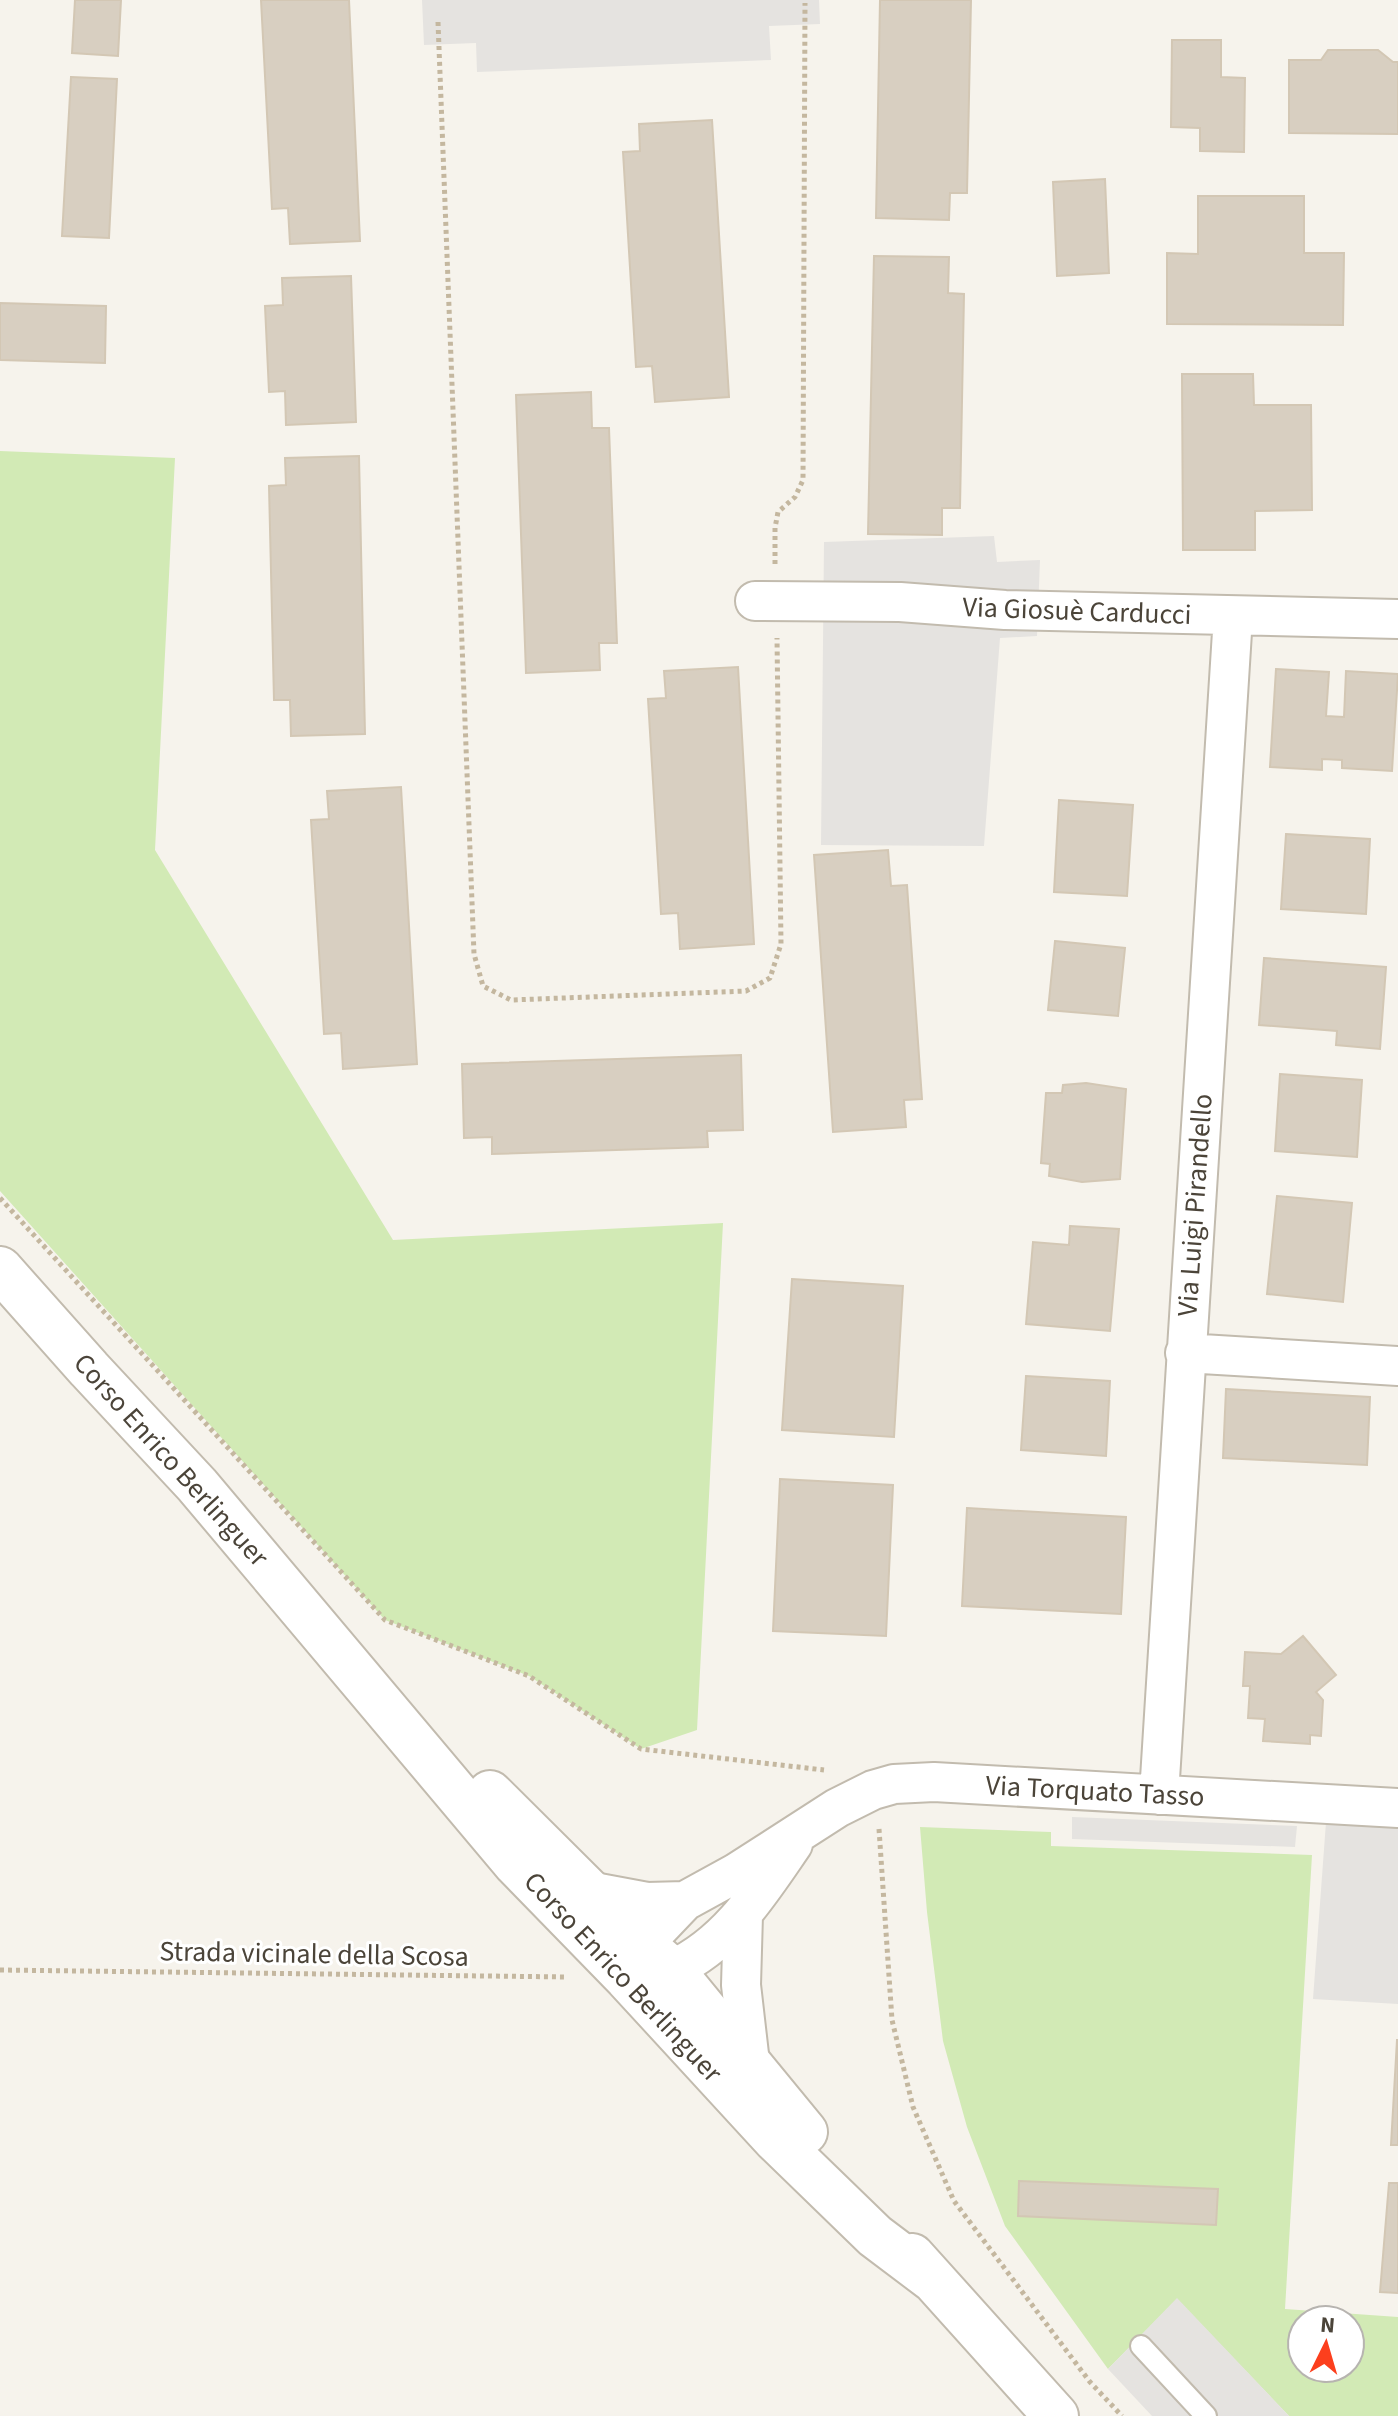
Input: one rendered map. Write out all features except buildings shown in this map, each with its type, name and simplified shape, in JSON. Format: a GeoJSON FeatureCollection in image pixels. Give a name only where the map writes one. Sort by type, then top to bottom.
{"type":"FeatureCollection","features":[{"type":"Feature","properties":{"kind":"street","name":"Via Giosuè Carducci"},"geometry":{"type":"LineString","coordinates":[[766,601],[900,602],[1005,610],[1398,619]]}},
{"type":"Feature","properties":{"kind":"street","name":"Via Luigi Pirandello"},"geometry":{"type":"LineString","coordinates":[[1159,1795],[1233,616]]}},
{"type":"Feature","properties":{"kind":"street","name":"Corso Enrico Berlinguer"},"geometry":{"type":"LineString","coordinates":[[0,1269],[197,1485],[516,1864],[647,1964],[750,2063],[813,2142],[1056,2416]]}},
{"type":"Feature","properties":{"kind":"street"},"geometry":{"type":"LineString","coordinates":[[1185,1353],[1398,1366]]}},
{"type":"Feature","properties":{"kind":"street","name":"Corso Enrico Berlinguer"},"geometry":{"type":"LineString","coordinates":[[339,1653],[414,1717],[588,1891],[647,1964],[776,2140],[875,2236],[932,2279]]}},
{"type":"Feature","properties":{"kind":"street","name":"Via Torquato Tasso"},"geometry":{"type":"LineString","coordinates":[[588,1891],[647,1902],[685,1901],[736,1873],[837,1808],[873,1790],[894,1784],[934,1782],[1398,1808]]}},
{"type":"Feature","properties":{"kind":"street","name":"Via Torquato Tasso"},"geometry":{"type":"LineString","coordinates":[[647,1964],[707,1948],[743,1915],[804,1829]]}},
{"type":"Feature","properties":{"kind":"street","name":"Via Torquato Tasso"},"geometry":{"type":"LineString","coordinates":[[647,1964],[685,1901]]}},
{"type":"Feature","properties":{"kind":"street"},"geometry":{"type":"LineString","coordinates":[[743,1915],[741,1985],[750,2063]]}},
{"type":"Feature","properties":{"kind":"lane"},"geometry":{"type":"LineString","coordinates":[[1141,2346],[1206,2416]]}},
{"type":"Feature","properties":{"kind":"path"},"geometry":{"type":"LineString","coordinates":[[438,22],[474,954],[483,986],[511,1000],[746,991],[770,978],[781,944],[766,601],[778,512],[795,497],[803,480],[805,3]]}},
{"type":"Feature","properties":{"kind":"path"},"geometry":{"type":"LineString","coordinates":[[0,1198],[385,1620],[529,1676],[641,1749],[864,1775],[873,1790],[881,1842],[892,2020],[913,2107],[954,2201],[1090,2382],[1122,2416]]}},
{"type":"Feature","properties":{"kind":"path","name":"Strada vicinale della Scosa"},"geometry":{"type":"LineString","coordinates":[[0,1970],[647,1964]]}},
{"type":"Feature","properties":{"kind":"green space"},"geometry":{"type":"Polygon","coordinates":[[[0,451],[175,458],[155,850],[393,1240],[723,1223],[697,1730],[641,1749],[529,1676],[385,1620],[0,1191],[0,451]]]}},
{"type":"Feature","properties":{"kind":"green space"},"geometry":{"type":"Polygon","coordinates":[[[920,1827],[1051,1832],[1051,1846],[1312,1855],[1285,2309],[1286,2384],[1366,2384],[1366,2315],[1398,2317],[1398,2416],[1289,2416],[1177,2299],[1108,2369],[1005,2226],[967,2127],[943,2041],[920,1827]]]}},
{"type":"Feature","properties":{"kind":"shaded area"},"geometry":{"type":"Polygon","coordinates":[[[422,0],[819,0],[820,24],[769,26],[771,60],[477,72],[476,43],[424,45],[422,0]]]}},
{"type":"Feature","properties":{"kind":"shaded area"},"geometry":{"type":"Polygon","coordinates":[[[994,536],[997,562],[1040,560],[1037,636],[1000,638],[984,846],[821,845],[824,542],[994,536]]]}},
{"type":"Feature","properties":{"kind":"shaded area"},"geometry":{"type":"Polygon","coordinates":[[[1072,1817],[1297,1826],[1295,1847],[1072,1839],[1072,1817]]]}},
{"type":"Feature","properties":{"kind":"shaded area"},"geometry":{"type":"Polygon","coordinates":[[[1326,1822],[1398,1827],[1398,2004],[1313,1999],[1326,1822]]]}},
{"type":"Feature","properties":{"kind":"shaded area"},"geometry":{"type":"Polygon","coordinates":[[[1177,2298],[1289,2416],[1152,2416],[1108,2369],[1177,2298]]]}}]}
